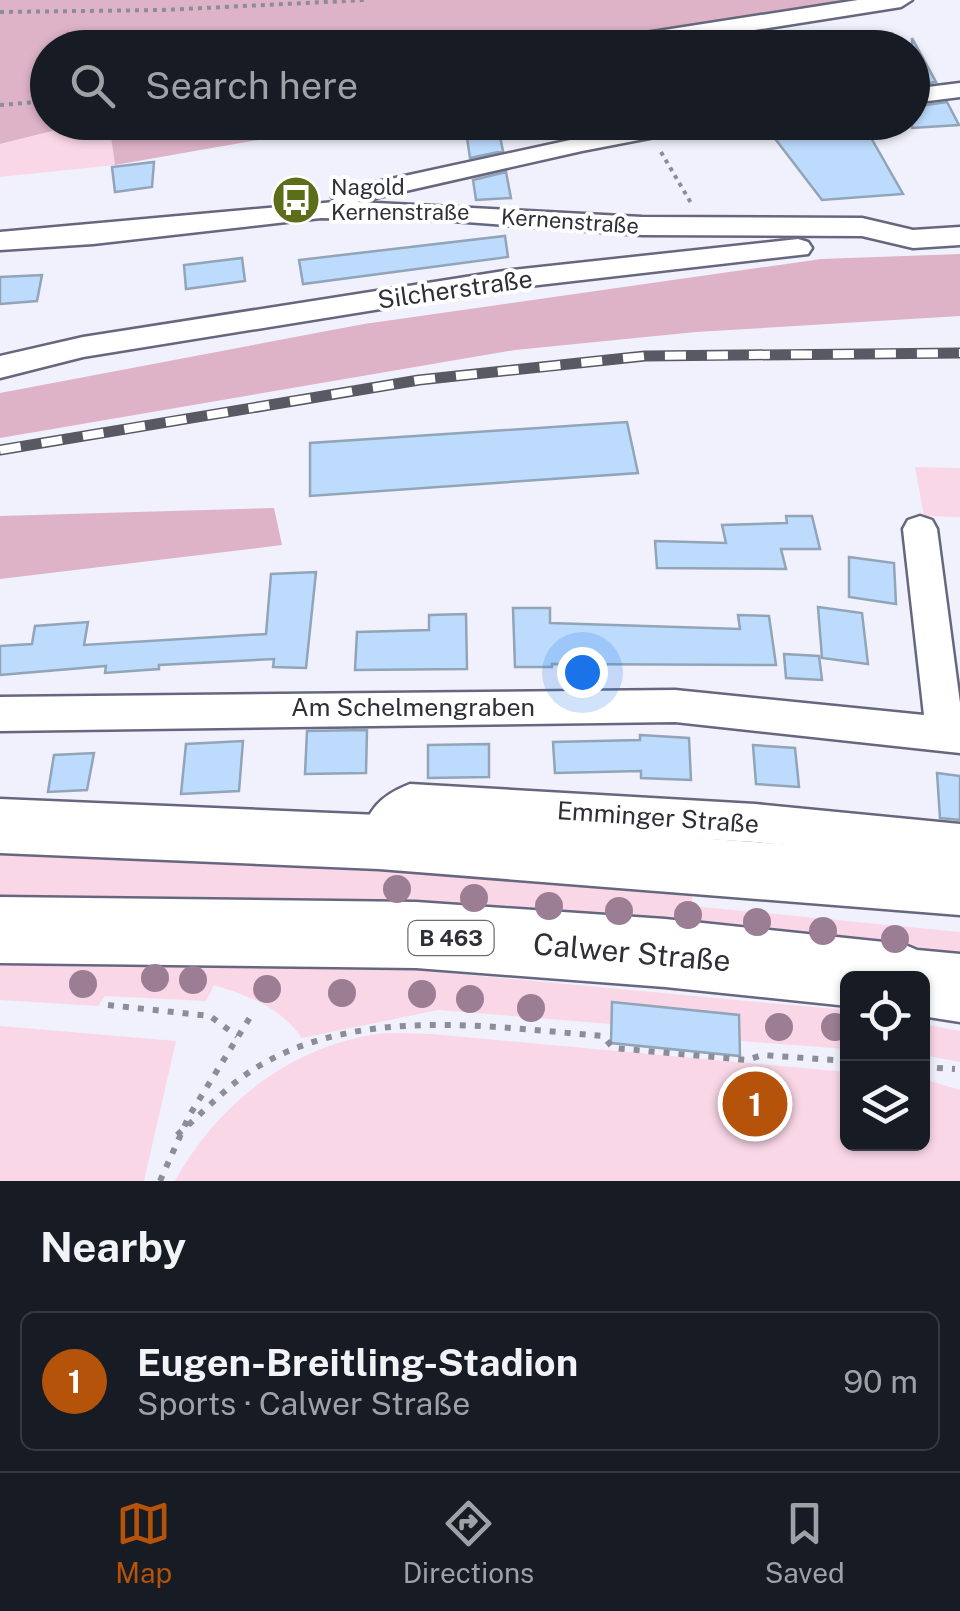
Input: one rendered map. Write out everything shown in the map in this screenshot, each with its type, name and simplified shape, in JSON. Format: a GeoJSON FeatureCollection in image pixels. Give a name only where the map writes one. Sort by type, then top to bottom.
{"type":"FeatureCollection","features":[{"type":"Feature","properties":{"kind":"main road","name":"Calwer Straße"},"geometry":{"type":"LineString","coordinates":[[0,930],[416,935],[665,953],[840,971]]}},
{"type":"Feature","properties":{"kind":"main road"},"geometry":{"type":"LineString","coordinates":[[930,983],[960,988]]}},
{"type":"Feature","properties":{"kind":"street"},"geometry":{"type":"LineString","coordinates":[[709,30],[901,0]]}},
{"type":"Feature","properties":{"kind":"street"},"geometry":{"type":"LineString","coordinates":[[930,94],[960,90]]}},
{"type":"Feature","properties":{"kind":"street"},"geometry":{"type":"LineString","coordinates":[[322,210],[340,198],[601,140]]}},
{"type":"Feature","properties":{"kind":"street","name":"Kernenstraße"},"geometry":{"type":"LineString","coordinates":[[0,240],[93,236],[322,210],[704,227],[862,227],[914,238],[960,236]]}},
{"type":"Feature","properties":{"kind":"street","name":"Silcherstraße"},"geometry":{"type":"LineString","coordinates":[[0,367],[83,347],[504,280],[914,238]]}},
{"type":"Feature","properties":{"kind":"street","name":"Am Schelmengraben"},"geometry":{"type":"LineString","coordinates":[[0,714],[675,706],[953,735],[920,529]]}},
{"type":"Feature","properties":{"kind":"street","name":"Emminger Straße"},"geometry":{"type":"LineString","coordinates":[[379,842],[386,818],[396,807],[410,802],[755,824],[960,843]]}},
{"type":"Feature","properties":{"kind":"street","name":"Emminger Straße"},"geometry":{"type":"LineString","coordinates":[[0,826],[379,842],[960,886]]}},
{"type":"Feature","properties":{"kind":"path"},"geometry":{"type":"LineString","coordinates":[[0,12],[163,10],[366,0]]}},
{"type":"Feature","properties":{"kind":"path"},"geometry":{"type":"LineString","coordinates":[[0,105],[30,102]]}},
{"type":"Feature","properties":{"kind":"path"},"geometry":{"type":"LineString","coordinates":[[651,140],[704,227]]}},
{"type":"Feature","properties":{"kind":"path"},"geometry":{"type":"LineString","coordinates":[[108,1005],[210,1016],[237,1036]]}},
{"type":"Feature","properties":{"kind":"path"},"geometry":{"type":"LineString","coordinates":[[160,1181],[178,1134],[252,1014]]}},
{"type":"Feature","properties":{"kind":"path"},"geometry":{"type":"LineString","coordinates":[[178,1134],[262,1063],[324,1039],[404,1026],[470,1026],[603,1036],[613,1048],[747,1060],[762,1055],[840,1060]]}},
{"type":"Feature","properties":{"kind":"path"},"geometry":{"type":"LineString","coordinates":[[930,1067],[955,1069]]}},
{"type":"Feature","properties":{"kind":"shaded area"},"geometry":{"type":"Polygon","coordinates":[[[0,0],[852,0],[669,30],[30,30],[30,136],[0,144],[0,0]]]}},
{"type":"Feature","properties":{"kind":"shaded area"},"geometry":{"type":"Polygon","coordinates":[[[30,136],[30,140],[111,140],[115,165],[0,177],[0,144],[30,136]]]}},
{"type":"Feature","properties":{"kind":"shaded area"},"geometry":{"type":"Polygon","coordinates":[[[112,140],[258,140],[115,165],[112,140]]]}},
{"type":"Feature","properties":{"kind":"shaded area"},"geometry":{"type":"Polygon","coordinates":[[[960,254],[960,316],[696,332],[515,350],[0,438],[0,393],[364,324],[821,259],[960,254]]]}},
{"type":"Feature","properties":{"kind":"shaded area"},"geometry":{"type":"Polygon","coordinates":[[[915,467],[960,468],[960,517],[924,516],[915,467]]]}},
{"type":"Feature","properties":{"kind":"shaded area"},"geometry":{"type":"Polygon","coordinates":[[[274,508],[282,545],[0,579],[0,516],[274,508]]]}},
{"type":"Feature","properties":{"kind":"shaded area"},"geometry":{"type":"Polygon","coordinates":[[[0,848],[692,884],[692,906],[960,932],[960,963],[0,908],[0,848]]]}},
{"type":"Feature","properties":{"kind":"shaded area"},"geometry":{"type":"Polygon","coordinates":[[[180,961],[405,969],[835,1009],[840,1010],[840,1048],[740,1041],[738,1015],[613,1002],[612,1024],[438,1010],[302,1038],[274,1010],[214,985],[206,1001],[105,996],[98,1006],[0,1000],[0,966],[180,961]]]}},
{"type":"Feature","properties":{"kind":"shaded area"},"geometry":{"type":"Polygon","coordinates":[[[930,1025],[960,1031],[960,1062],[930,1056],[930,1025]]]}},
{"type":"Feature","properties":{"kind":"shaded area"},"geometry":{"type":"Polygon","coordinates":[[[0,1026],[176,1041],[144,1181],[0,1181],[0,1026]]]}},
{"type":"Feature","properties":{"kind":"shaded area"},"geometry":{"type":"Polygon","coordinates":[[[393,1033],[840,1071],[840,1151],[930,1151],[930,1081],[960,1090],[960,1181],[175,1181],[211,1129],[256,1086],[282,1068],[340,1043],[393,1033]]]}},
{"type":"Feature","properties":{"kind":"building"},"geometry":{"type":"Polygon","coordinates":[[[947,102],[959,125],[930,127],[930,104],[947,102]]]}},
{"type":"Feature","properties":{"kind":"building"},"geometry":{"type":"Polygon","coordinates":[[[467,140],[501,140],[503,151],[470,158],[467,140]]]}},
{"type":"Feature","properties":{"kind":"building"},"geometry":{"type":"Polygon","coordinates":[[[776,140],[872,140],[903,194],[822,200],[776,140]]]}},
{"type":"Feature","properties":{"kind":"building"},"geometry":{"type":"Polygon","coordinates":[[[154,162],[152,187],[115,192],[112,167],[154,162]]]}},
{"type":"Feature","properties":{"kind":"building"},"geometry":{"type":"Polygon","coordinates":[[[506,172],[511,198],[476,200],[473,180],[506,172]]]}},
{"type":"Feature","properties":{"kind":"building"},"geometry":{"type":"Polygon","coordinates":[[[505,236],[508,257],[303,284],[299,260],[505,236]]]}},
{"type":"Feature","properties":{"kind":"building"},"geometry":{"type":"Polygon","coordinates":[[[242,258],[245,281],[186,289],[184,265],[242,258]]]}},
{"type":"Feature","properties":{"kind":"building"},"geometry":{"type":"Polygon","coordinates":[[[42,275],[37,301],[0,304],[0,277],[42,275]]]}},
{"type":"Feature","properties":{"kind":"building"},"geometry":{"type":"Polygon","coordinates":[[[627,422],[638,473],[310,496],[310,443],[627,422]]]}},
{"type":"Feature","properties":{"kind":"building"},"geometry":{"type":"Polygon","coordinates":[[[786,516],[812,516],[820,549],[781,549],[786,569],[657,568],[655,541],[726,543],[722,525],[787,523],[786,516]]]}},
{"type":"Feature","properties":{"kind":"building"},"geometry":{"type":"Polygon","coordinates":[[[849,557],[894,563],[896,604],[849,597],[849,557]]]}},
{"type":"Feature","properties":{"kind":"building"},"geometry":{"type":"Polygon","coordinates":[[[316,572],[306,668],[273,667],[274,659],[159,665],[159,669],[105,673],[106,666],[0,675],[0,646],[32,644],[35,626],[88,622],[84,645],[266,634],[271,574],[316,572]]]}},
{"type":"Feature","properties":{"kind":"building"},"geometry":{"type":"Polygon","coordinates":[[[818,607],[862,613],[868,664],[822,658],[818,607]]]}},
{"type":"Feature","properties":{"kind":"building"},"geometry":{"type":"Polygon","coordinates":[[[513,608],[550,608],[550,623],[740,629],[738,615],[769,616],[776,665],[515,667],[513,608]]]}},
{"type":"Feature","properties":{"kind":"building"},"geometry":{"type":"Polygon","coordinates":[[[466,614],[467,669],[355,670],[357,632],[429,630],[429,615],[466,614]]]}},
{"type":"Feature","properties":{"kind":"building"},"geometry":{"type":"Polygon","coordinates":[[[784,654],[819,656],[822,680],[786,678],[784,654]]]}},
{"type":"Feature","properties":{"kind":"building"},"geometry":{"type":"Polygon","coordinates":[[[367,730],[366,773],[305,774],[307,731],[367,730]]]}},
{"type":"Feature","properties":{"kind":"building"},"geometry":{"type":"Polygon","coordinates":[[[640,735],[689,738],[691,780],[641,778],[641,771],[555,773],[553,742],[640,740],[640,735]]]}},
{"type":"Feature","properties":{"kind":"building"},"geometry":{"type":"Polygon","coordinates":[[[243,741],[239,791],[181,794],[186,744],[243,741]]]}},
{"type":"Feature","properties":{"kind":"building"},"geometry":{"type":"Polygon","coordinates":[[[489,744],[489,777],[428,778],[428,745],[489,744]]]}},
{"type":"Feature","properties":{"kind":"building"},"geometry":{"type":"Polygon","coordinates":[[[753,745],[795,748],[799,787],[756,784],[753,745]]]}},
{"type":"Feature","properties":{"kind":"building"},"geometry":{"type":"Polygon","coordinates":[[[94,753],[87,790],[48,792],[54,755],[94,753]]]}},
{"type":"Feature","properties":{"kind":"building"},"geometry":{"type":"Polygon","coordinates":[[[937,773],[960,776],[960,820],[940,818],[937,773]]]}},
{"type":"Feature","properties":{"kind":"building"},"geometry":{"type":"Polygon","coordinates":[[[612,1002],[739,1015],[740,1056],[611,1043],[612,1002]]]}},
{"type":"Feature","properties":{"kind":"railway"},"geometry":{"type":"LineString","coordinates":[[0,450],[419,380],[645,356],[960,353]]}},
{"type":"Feature","properties":{"kind":"place","name":"Nagold Kernenstraße"},"geometry":{"type":"Point","coordinates":[296,200]}},
{"type":"Feature","properties":{"kind":"place","name":"Eugen-Breitling-Stadion"},"geometry":{"type":"Point","coordinates":[755,1104]}}]}
